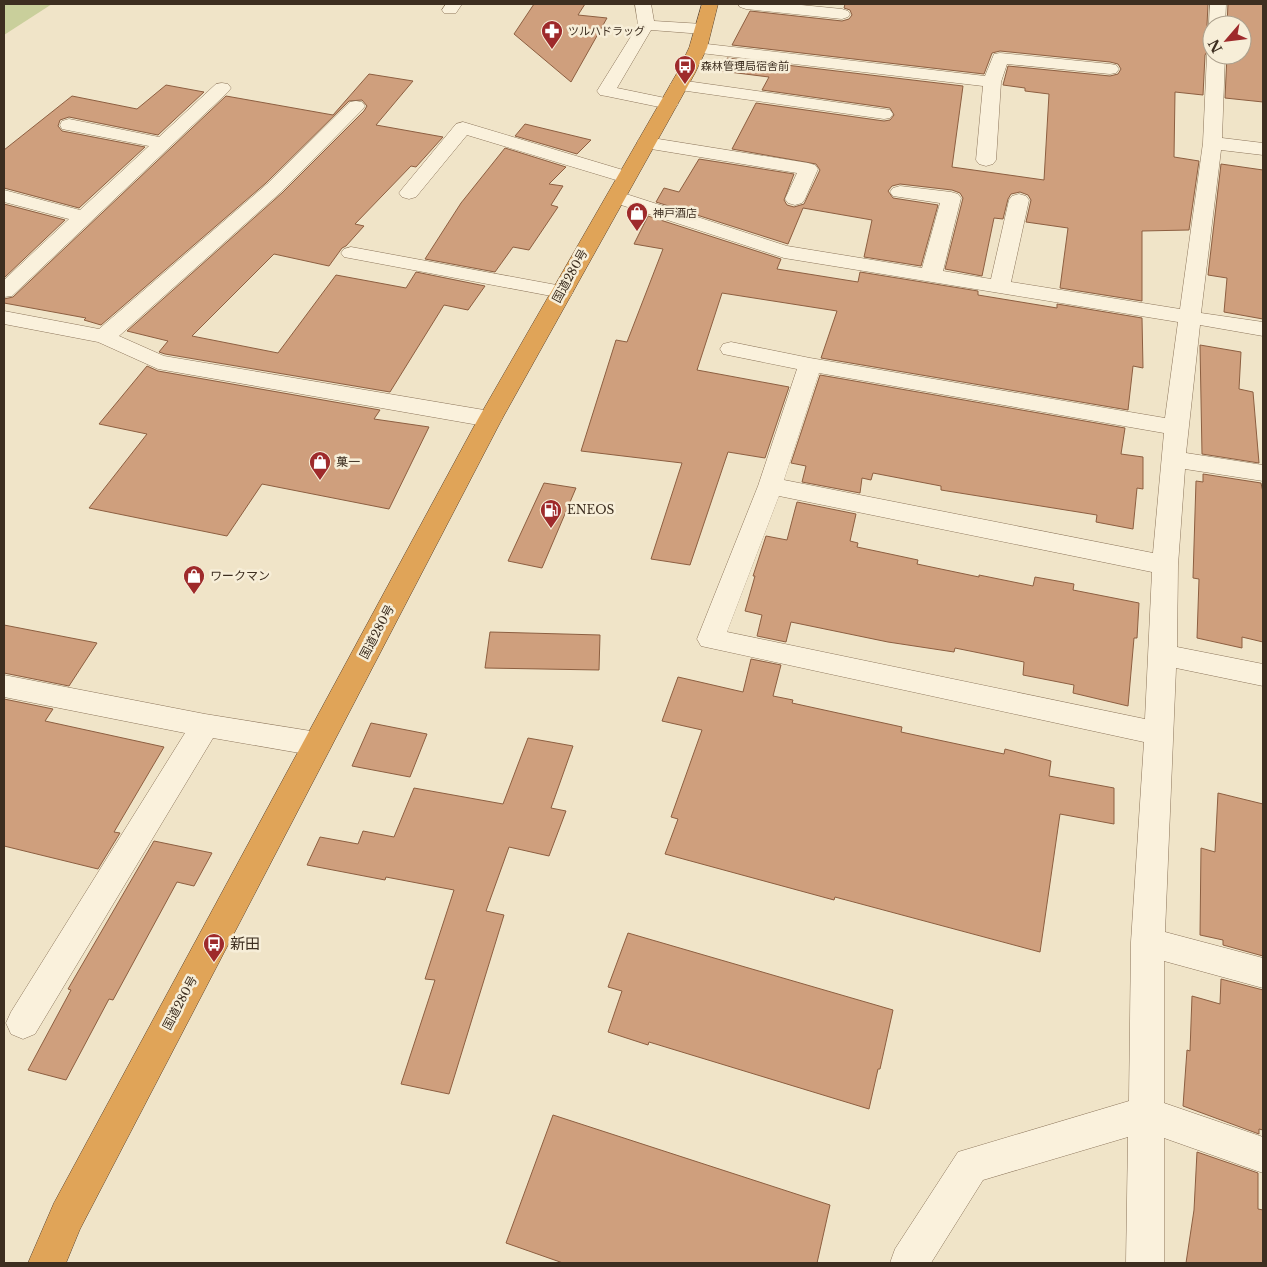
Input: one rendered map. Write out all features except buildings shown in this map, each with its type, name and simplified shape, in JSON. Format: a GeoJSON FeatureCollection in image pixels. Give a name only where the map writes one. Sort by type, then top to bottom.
{"type":"FeatureCollection","features":[{"type":"Feature","properties":{"kind":"highway","name":"国道280号"},"geometry":{"type":"LineString","coordinates":[[47,1263],[66,1216],[490,420],[674,94],[700,39],[710,4]]}},
{"type":"Feature","properties":{"kind":"street"},"geometry":{"type":"LineString","coordinates":[[643,4],[646,24],[606,91],[674,94],[884,114]]}},
{"type":"Feature","properties":{"kind":"street"},"geometry":{"type":"LineString","coordinates":[[746,4],[842,14]]}},
{"type":"Feature","properties":{"kind":"street"},"geometry":{"type":"LineString","coordinates":[[646,24],[700,39],[992,82]]}},
{"type":"Feature","properties":{"kind":"street"},"geometry":{"type":"LineString","coordinates":[[986,160],[992,82],[1000,58],[1110,69]]}},
{"type":"Feature","properties":{"kind":"street"},"geometry":{"type":"LineString","coordinates":[[1145,1263],[1148,942],[1164,655],[1165,565],[1176,427],[1212,143],[1216,65]]}},
{"type":"Feature","properties":{"kind":"street"},"geometry":{"type":"LineString","coordinates":[[4,291],[222,88]]}},
{"type":"Feature","properties":{"kind":"street"},"geometry":{"type":"LineString","coordinates":[[104,337],[274,188],[356,106]]}},
{"type":"Feature","properties":{"kind":"street"},"geometry":{"type":"LineString","coordinates":[[68,125],[163,144]]}},
{"type":"Feature","properties":{"kind":"street"},"geometry":{"type":"LineString","coordinates":[[408,193],[463,128],[621,187],[784,252],[1000,285],[1263,329]]}},
{"type":"Feature","properties":{"kind":"street"},"geometry":{"type":"LineString","coordinates":[[646,143],[808,168],[795,199]]}},
{"type":"Feature","properties":{"kind":"street"},"geometry":{"type":"LineString","coordinates":[[1212,143],[1263,149]]}},
{"type":"Feature","properties":{"kind":"street"},"geometry":{"type":"LineString","coordinates":[[900,192],[951,198],[931,275]]}},
{"type":"Feature","properties":{"kind":"street"},"geometry":{"type":"LineString","coordinates":[[4,196],[84,217]]}},
{"type":"Feature","properties":{"kind":"street"},"geometry":{"type":"LineString","coordinates":[[1000,285],[1019,200]]}},
{"type":"Feature","properties":{"kind":"street"},"geometry":{"type":"LineString","coordinates":[[351,253],[562,292]]}},
{"type":"Feature","properties":{"kind":"street"},"geometry":{"type":"LineString","coordinates":[[4,318],[104,337],[158,362],[490,420]]}},
{"type":"Feature","properties":{"kind":"street"},"geometry":{"type":"LineString","coordinates":[[731,349],[810,365],[1176,427]]}},
{"type":"Feature","properties":{"kind":"street"},"geometry":{"type":"LineString","coordinates":[[810,365],[770,486],[711,639],[1159,734]]}},
{"type":"Feature","properties":{"kind":"street"},"geometry":{"type":"LineString","coordinates":[[1174,459],[1263,472]]}},
{"type":"Feature","properties":{"kind":"street"},"geometry":{"type":"LineString","coordinates":[[770,486],[1165,565]]}},
{"type":"Feature","properties":{"kind":"street"},"geometry":{"type":"LineString","coordinates":[[1164,655],[1263,675]]}},
{"type":"Feature","properties":{"kind":"street"},"geometry":{"type":"LineString","coordinates":[[4,686],[205,725],[318,744]]}},
{"type":"Feature","properties":{"kind":"street"},"geometry":{"type":"LineString","coordinates":[[23,1024],[205,725]]}},
{"type":"Feature","properties":{"kind":"street"},"geometry":{"type":"LineString","coordinates":[[1148,942],[1263,973]]}},
{"type":"Feature","properties":{"kind":"street"},"geometry":{"type":"LineString","coordinates":[[909,1263],[971,1165],[1146,1114],[1263,1155]]}},
{"type":"Feature","properties":{"kind":"green space"},"geometry":{"type":"Polygon","coordinates":[[[4,4],[52,4],[4,35],[4,4]]]}},
{"type":"Feature","properties":{"kind":"place","name":"ツルハドラッグ"},"geometry":{"type":"Point","coordinates":[552,50]}},
{"type":"Feature","properties":{"kind":"place","name":"森林管理局宿舎前"},"geometry":{"type":"Point","coordinates":[685,85]}},
{"type":"Feature","properties":{"kind":"place","name":"神戸酒店"},"geometry":{"type":"Point","coordinates":[637,232]}},
{"type":"Feature","properties":{"kind":"place","name":"菓一"},"geometry":{"type":"Point","coordinates":[320,481]}},
{"type":"Feature","properties":{"kind":"place","name":"ENEOS"},"geometry":{"type":"Point","coordinates":[551,529]}},
{"type":"Feature","properties":{"kind":"place","name":"ワークマン"},"geometry":{"type":"Point","coordinates":[194,595]}},
{"type":"Feature","properties":{"kind":"place","name":"新田"},"geometry":{"type":"Point","coordinates":[214,963]}}]}
